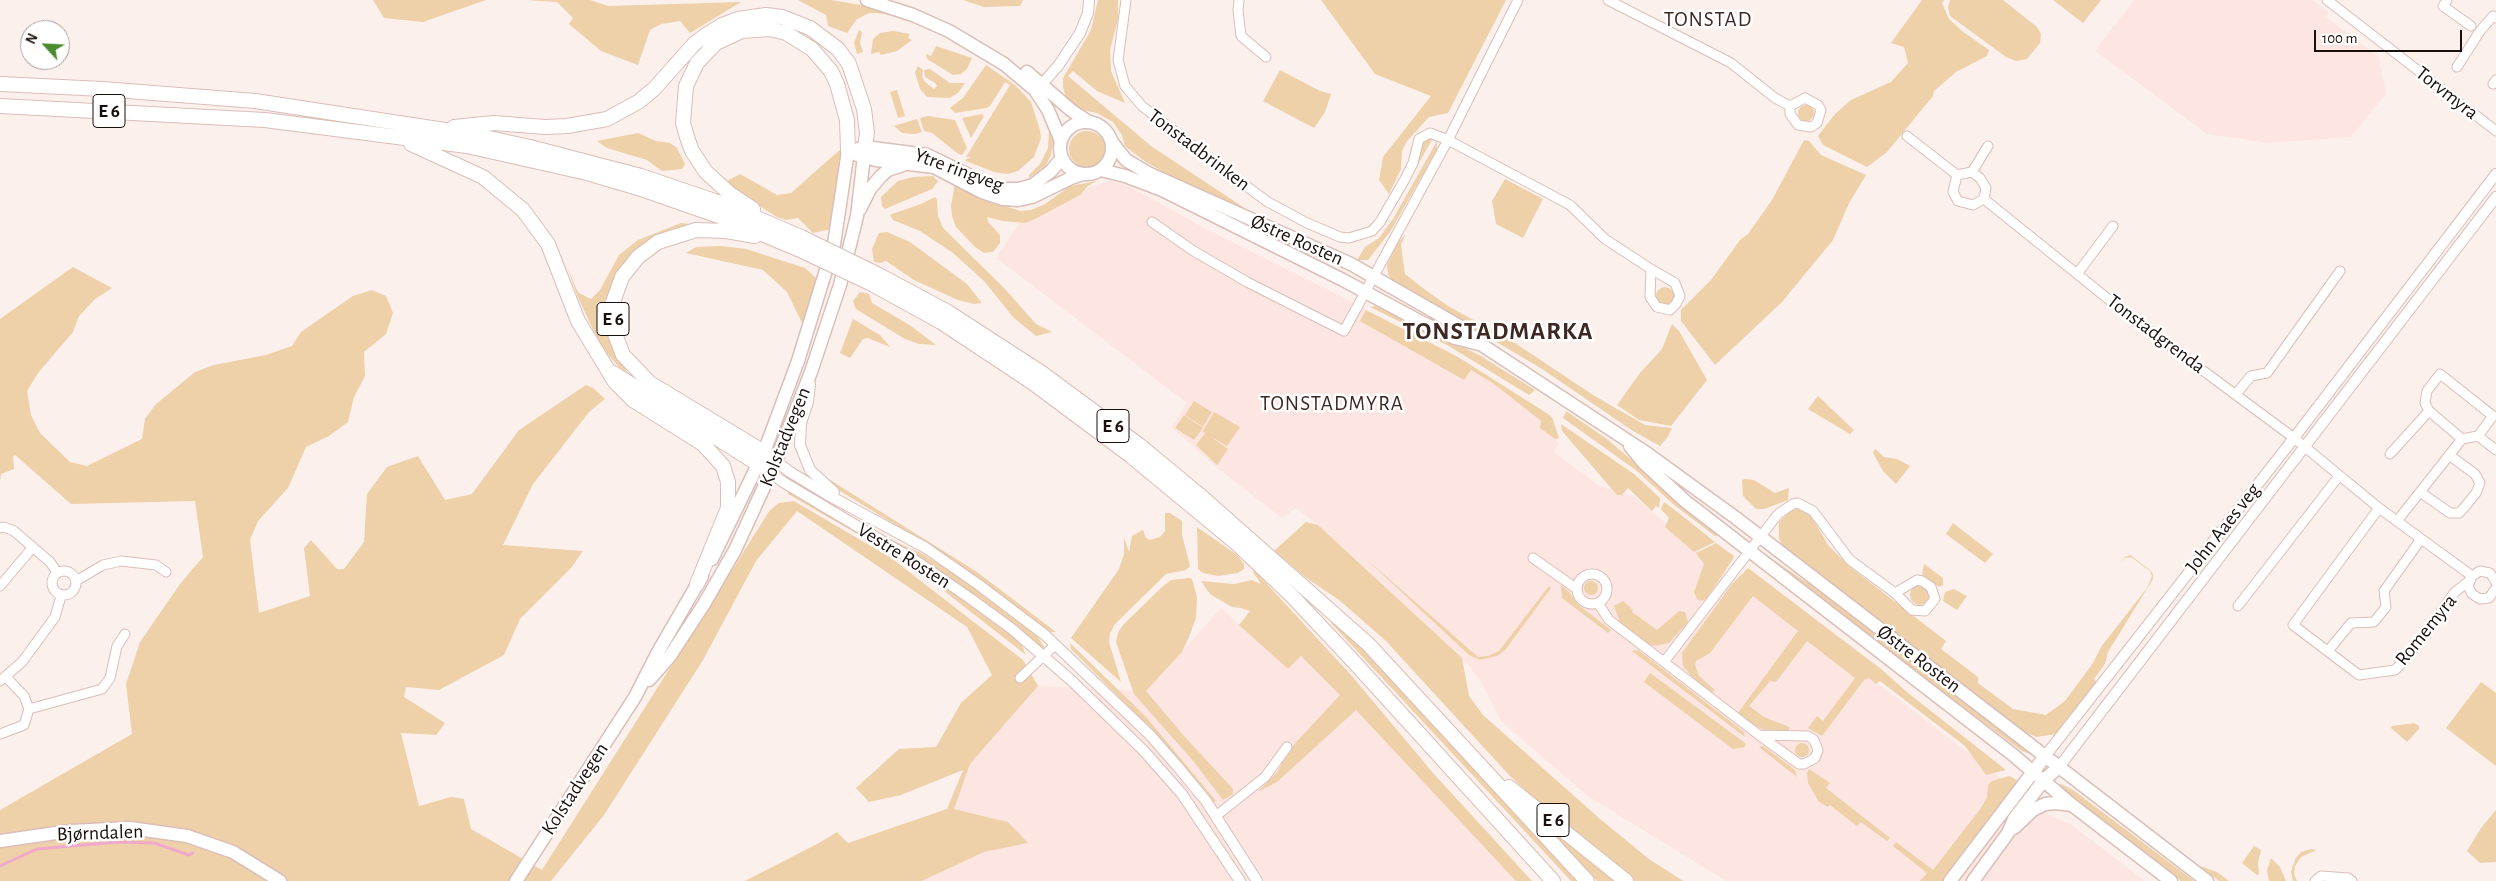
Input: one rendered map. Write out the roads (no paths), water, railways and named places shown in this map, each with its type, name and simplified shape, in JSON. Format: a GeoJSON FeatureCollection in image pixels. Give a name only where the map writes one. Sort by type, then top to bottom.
{"type":"FeatureCollection","features":[{"type":"Feature","properties":{"kind":"highway","name":"E 6"},"geometry":{"type":"LineString","coordinates":[[439,129],[494,124],[568,126],[607,119],[638,102],[654,89],[695,43],[706,34],[738,19],[766,15],[782,17],[810,28],[838,49],[849,64],[864,109],[867,133],[864,152]]}},
{"type":"Feature","properties":{"kind":"highway","name":"E 6"},"geometry":{"type":"LineString","coordinates":[[800,243],[729,193],[698,162],[687,137],[683,122],[686,86],[697,63],[716,43],[742,31],[770,29],[786,33],[799,40],[819,56],[837,84],[847,120],[848,151]]}},
{"type":"Feature","properties":{"kind":"highway","name":"E 6"},"geometry":{"type":"LineString","coordinates":[[0,84],[103,89],[255,101],[439,129],[530,146],[641,176],[728,206],[875,280],[948,312],[1013,353],[1153,457],[1243,532],[1354,631],[1587,881]]}},
{"type":"Feature","properties":{"kind":"highway","name":"E 6"},"geometry":{"type":"LineString","coordinates":[[0,106],[227,117],[336,128],[396,138],[467,146],[587,173],[686,204],[770,236]]}},
{"type":"Feature","properties":{"kind":"highway","name":"E 6"},"geometry":{"type":"LineString","coordinates":[[396,138],[483,177],[510,198],[533,221],[554,258],[586,338],[623,391],[703,444],[723,466],[728,482],[728,508],[697,584]]}},
{"type":"Feature","properties":{"kind":"highway","name":"E 6"},"geometry":{"type":"LineString","coordinates":[[761,458],[668,396],[641,375],[618,344],[612,319],[612,305],[622,277],[629,266],[647,249],[671,236],[696,230],[711,230],[770,236],[800,243]]}},
{"type":"Feature","properties":{"kind":"highway","name":"E 6"},"geometry":{"type":"LineString","coordinates":[[875,280],[1033,383],[1131,456],[1235,542],[1292,596],[1354,662],[1553,881]]}},
{"type":"Feature","properties":{"kind":"highway","name":"E 6"},"geometry":{"type":"LineString","coordinates":[[606,368],[761,458]]}},
{"type":"Feature","properties":{"kind":"highway","name":"E 6"},"geometry":{"type":"LineString","coordinates":[[1477,762],[1626,881]]}},
{"type":"Feature","properties":{"kind":"main road"},"geometry":{"type":"LineString","coordinates":[[867,0],[949,31],[1004,64],[1038,87],[1088,122],[1103,128],[1111,141],[1111,157],[1101,170],[1083,174],[1070,169],[1062,158],[1061,141],[1038,87],[1008,58],[969,33],[934,16],[888,0]]}},
{"type":"Feature","properties":{"kind":"main road"},"geometry":{"type":"LineString","coordinates":[[1061,141],[1072,126],[1088,122]]}},
{"type":"Feature","properties":{"kind":"main road","name":"Østre Rosten"},"geometry":{"type":"LineString","coordinates":[[1111,141],[1126,160],[1148,173],[1307,243],[1373,275],[1461,326],[1482,345],[1648,454],[1760,537],[2208,881]]}},
{"type":"Feature","properties":{"kind":"main road","name":"Ytre ringveg"},"geometry":{"type":"LineString","coordinates":[[848,151],[927,155],[985,183],[1006,189],[1019,189],[1033,185],[1051,171],[1062,158]]}},
{"type":"Feature","properties":{"kind":"main road","name":"Kolstadvegen"},"geometry":{"type":"LineString","coordinates":[[516,881],[635,697],[658,652],[725,536],[761,458],[798,361],[834,244],[848,151]]}},
{"type":"Feature","properties":{"kind":"main road","name":"Ytre ringveg"},"geometry":{"type":"LineString","coordinates":[[864,152],[909,164],[934,167],[982,192],[1003,199],[1018,200],[1032,197],[1083,174]]}},
{"type":"Feature","properties":{"kind":"main road","name":"Kolstadvegen"},"geometry":{"type":"LineString","coordinates":[[635,697],[670,656],[704,604],[735,550],[776,461],[811,372],[840,285],[857,216],[864,152]]}},
{"type":"Feature","properties":{"kind":"main road","name":"Ytre ringveg"},"geometry":{"type":"LineString","coordinates":[[857,216],[870,189],[881,176],[888,170],[909,164]]}},
{"type":"Feature","properties":{"kind":"main road","name":"Østre Rosten"},"geometry":{"type":"LineString","coordinates":[[1101,170],[1125,176],[1162,190],[1447,334],[1482,345]]}},
{"type":"Feature","properties":{"kind":"main road","name":"Østre Rosten"},"geometry":{"type":"LineString","coordinates":[[1628,442],[1643,462],[1674,493],[2034,771],[2072,805],[2171,881]]}},
{"type":"Feature","properties":{"kind":"main road","name":"John Aaes veg"},"geometry":{"type":"LineString","coordinates":[[1950,881],[2046,755]]}},
{"type":"Feature","properties":{"kind":"main road","name":"John Aaes veg"},"geometry":{"type":"LineString","coordinates":[[1973,881],[2008,833],[2014,819],[2044,780],[2059,767]]}},
{"type":"Feature","properties":{"kind":"main road","name":"John Aaes veg"},"geometry":{"type":"LineString","coordinates":[[2008,833],[2041,806],[2056,803],[2072,805]]}},
{"type":"Feature","properties":{"kind":"main road","name":"Bjørndalen"},"geometry":{"type":"LineString","coordinates":[[0,841],[70,831],[130,828],[187,836],[234,852],[280,881]]}},
{"type":"Feature","properties":{"kind":"street"},"geometry":{"type":"LineString","coordinates":[[1038,87],[1058,66],[1080,34],[1088,13],[1089,0]]}},
{"type":"Feature","properties":{"kind":"street","name":"Tonstadbrinken"},"geometry":{"type":"LineString","coordinates":[[1126,0],[1118,60],[1125,86],[1142,106],[1257,195],[1331,235],[1350,238],[1372,231],[1380,222],[1405,179],[1413,163],[1419,139],[1430,133],[1448,140],[1570,205],[1605,238],[1675,283],[1680,296],[1670,310],[1656,307],[1650,297],[1651,269]]}},
{"type":"Feature","properties":{"kind":"street"},"geometry":{"type":"LineString","coordinates":[[1239,0],[1238,10],[1241,36],[1266,57]]}},
{"type":"Feature","properties":{"kind":"street"},"geometry":{"type":"LineString","coordinates":[[1152,222],[1192,250],[1247,282],[1344,331],[1448,140],[1518,0]]}},
{"type":"Feature","properties":{"kind":"street"},"geometry":{"type":"LineString","coordinates":[[1608,0],[1731,63],[1775,98],[1790,106]]}},
{"type":"Feature","properties":{"kind":"street","name":"Torvmyra"},"geometry":{"type":"LineString","coordinates":[[2327,0],[2496,131]]}},
{"type":"Feature","properties":{"kind":"street"},"geometry":{"type":"LineString","coordinates":[[2447,0],[2443,6],[2471,26]]}},
{"type":"Feature","properties":{"kind":"street"},"geometry":{"type":"LineString","coordinates":[[2457,67],[2480,31],[2493,16],[2496,18]]}},
{"type":"Feature","properties":{"kind":"street"},"geometry":{"type":"LineString","coordinates":[[1907,136],[1957,175],[1972,172],[1988,146]]}},
{"type":"Feature","properties":{"kind":"street"},"geometry":{"type":"LineString","coordinates":[[1957,175],[1953,192],[1958,201],[1973,205],[1984,199],[1986,188],[1980,178],[1972,172]]}},
{"type":"Feature","properties":{"kind":"street","name":"John Aaes veg"},"geometry":{"type":"LineString","coordinates":[[2046,755],[2294,438],[2496,174]]}},
{"type":"Feature","properties":{"kind":"street","name":"John Aaes veg"},"geometry":{"type":"LineString","coordinates":[[2059,767],[2496,197]]}},
{"type":"Feature","properties":{"kind":"street","name":"Tonstadgrenda"},"geometry":{"type":"LineString","coordinates":[[1984,199],[2077,274],[2304,447]]}},
{"type":"Feature","properties":{"kind":"street"},"geometry":{"type":"LineString","coordinates":[[2077,274],[2113,226]]}},
{"type":"Feature","properties":{"kind":"street"},"geometry":{"type":"LineString","coordinates":[[2236,394],[2251,376],[2267,373],[2340,271]]}},
{"type":"Feature","properties":{"kind":"street","name":"Vestre Rosten"},"geometry":{"type":"LineString","coordinates":[[811,372],[808,402],[799,435],[800,445],[810,470],[844,502]]}},
{"type":"Feature","properties":{"kind":"street"},"geometry":{"type":"LineString","coordinates":[[2397,521],[2462,438],[2478,436],[2495,416],[2440,374],[2430,384],[2425,397],[2429,411],[2462,438]]}},
{"type":"Feature","properties":{"kind":"street"},"geometry":{"type":"LineString","coordinates":[[2390,454],[2429,411]]}},
{"type":"Feature","properties":{"kind":"street"},"geometry":{"type":"LineString","coordinates":[[2478,436],[2496,450]]}},
{"type":"Feature","properties":{"kind":"street","name":"Romemyra"},"geometry":{"type":"LineString","coordinates":[[2304,447],[2470,579],[2455,592],[2399,668],[2359,675],[2293,625],[2379,508]]}},
{"type":"Feature","properties":{"kind":"street"},"geometry":{"type":"LineString","coordinates":[[2420,492],[2450,514],[2455,514],[2463,509],[2476,493],[2480,483],[2475,474],[2449,455]]}},
{"type":"Feature","properties":{"kind":"street","name":"Vestre Rosten"},"geometry":{"type":"LineString","coordinates":[[761,458],[776,461],[828,495],[926,548],[980,585],[1037,629],[1150,735],[1216,816],[1257,881]]}},
{"type":"Feature","properties":{"kind":"street","name":"Vestre Rosten"},"geometry":{"type":"LineString","coordinates":[[761,458],[770,474],[919,563],[992,614],[1098,705],[1144,751],[1182,794],[1240,881]]}},
{"type":"Feature","properties":{"kind":"street"},"geometry":{"type":"LineString","coordinates":[[2238,606],[2339,476]]}},
{"type":"Feature","properties":{"kind":"street"},"geometry":{"type":"LineString","coordinates":[[1664,662],[1778,514],[1793,504],[1813,511],[1828,534],[1850,560],[1895,593]]}},
{"type":"Feature","properties":{"kind":"street"},"geometry":{"type":"LineString","coordinates":[[0,528],[4,527],[14,530],[50,562],[57,572]]}},
{"type":"Feature","properties":{"kind":"street"},"geometry":{"type":"LineString","coordinates":[[2328,651],[2351,624],[2374,622],[2386,607],[2384,591],[2421,539]]}},
{"type":"Feature","properties":{"kind":"street"},"geometry":{"type":"LineString","coordinates":[[0,586],[33,547]]}},
{"type":"Feature","properties":{"kind":"street"},"geometry":{"type":"LineString","coordinates":[[1533,558],[1577,589],[1579,596],[1584,602],[1598,603],[1607,593],[1604,579],[1591,574],[1584,577],[1577,589]]}},
{"type":"Feature","properties":{"kind":"street"},"geometry":{"type":"LineString","coordinates":[[76,581],[103,566],[121,561],[156,565],[166,572]]}},
{"type":"Feature","properties":{"kind":"street"},"geometry":{"type":"LineString","coordinates":[[57,572],[66,571],[71,573],[76,581],[74,590],[70,594],[61,596]]}},
{"type":"Feature","properties":{"kind":"street"},"geometry":{"type":"LineString","coordinates":[[2496,582],[2494,576],[2485,571],[2476,573],[2470,579],[2472,594],[2480,599],[2489,598],[2496,588]]}},
{"type":"Feature","properties":{"kind":"street"},"geometry":{"type":"LineString","coordinates":[[57,572],[51,582],[52,588],[61,596]]}},
{"type":"Feature","properties":{"kind":"street"},"geometry":{"type":"LineString","coordinates":[[0,734],[24,725],[29,709],[24,696],[3,679],[22,662],[55,618],[61,596]]}},
{"type":"Feature","properties":{"kind":"street"},"geometry":{"type":"LineString","coordinates":[[1598,603],[1609,620],[1759,735],[1799,764],[1809,762],[1815,758],[1818,750],[1814,740],[1808,736],[1759,735]]}},
{"type":"Feature","properties":{"kind":"street"},"geometry":{"type":"LineString","coordinates":[[29,709],[102,689],[110,678],[117,646],[125,634]]}},
{"type":"Feature","properties":{"kind":"street"},"geometry":{"type":"LineString","coordinates":[[1020,678],[1054,646]]}},
{"type":"Feature","properties":{"kind":"street"},"geometry":{"type":"LineString","coordinates":[[1216,816],[1265,777],[1287,747]]}},
{"type":"Feature","properties":{"kind":"street"},"geometry":{"type":"LineString","coordinates":[[2315,881],[2321,876],[2348,878],[2352,881]]}},
{"type":"Feature","properties":{"kind":"waterway"},"geometry":{"type":"LineString","coordinates":[[0,866],[37,849],[118,842],[154,843],[189,855],[193,853]]}},
{"type":"Feature","properties":{"kind":"district","name":"TONSTAD"},"geometry":{"type":"Point","coordinates":[1708,20]}},
{"type":"Feature","properties":{"kind":"district","name":"TONSTADMARKA"},"geometry":{"type":"Point","coordinates":[1498,331]}},
{"type":"Feature","properties":{"kind":"district","name":"TONSTADMYRA"},"geometry":{"type":"Point","coordinates":[1332,404]}}]}
